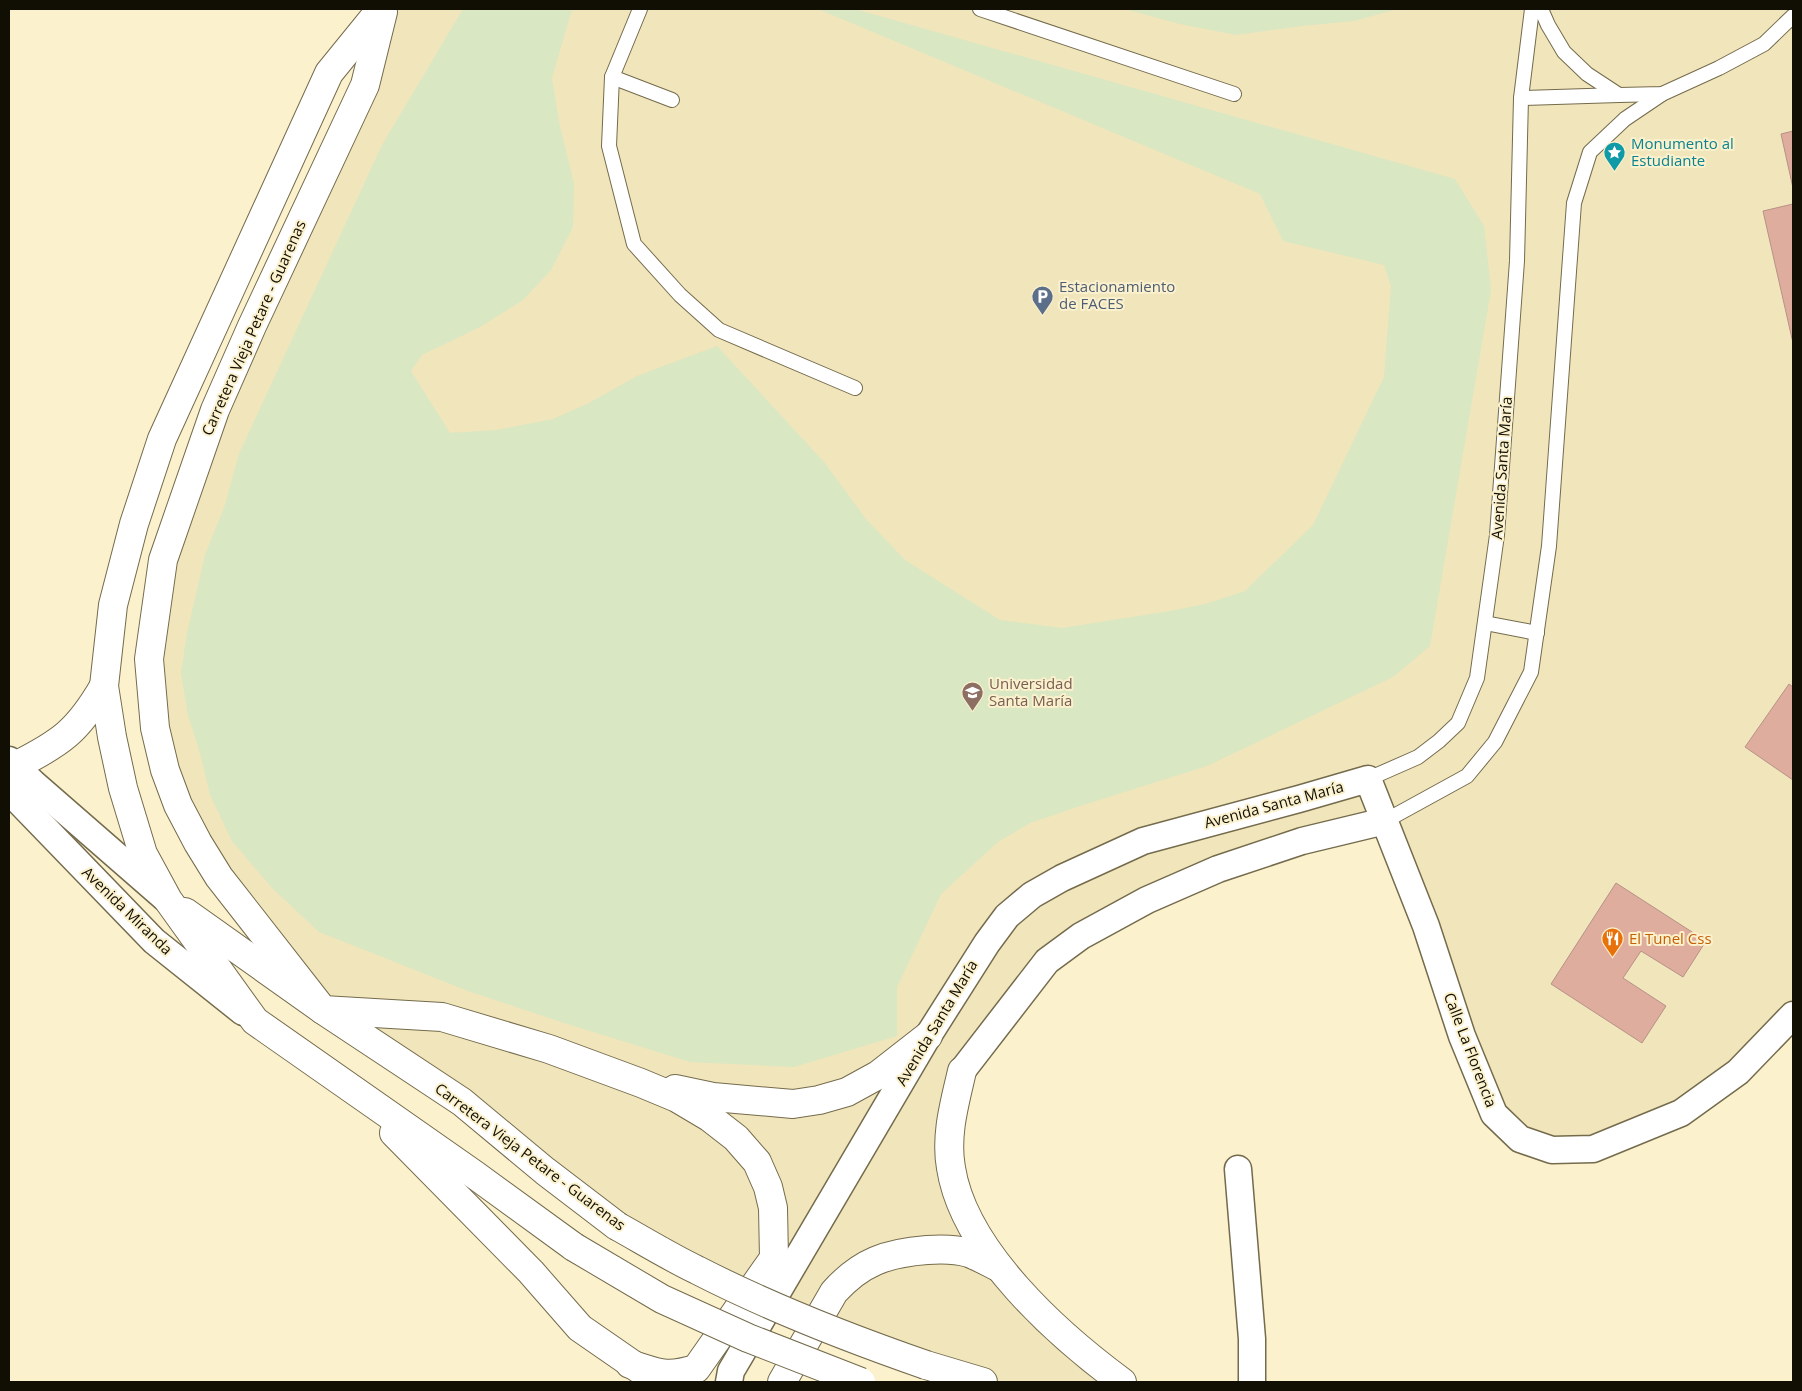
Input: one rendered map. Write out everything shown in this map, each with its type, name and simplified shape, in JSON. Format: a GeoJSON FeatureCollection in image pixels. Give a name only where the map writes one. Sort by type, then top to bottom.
{"type":"FeatureCollection","features":[{"type":"Feature","properties":{"kind":"main road","name":"Carretera Vieja Petare - Guarenas"},"geometry":{"type":"LineString","coordinates":[[382,9],[329,73],[162,439],[134,524],[113,605],[104,686],[123,788],[144,854],[168,900],[255,1021],[475,1175],[574,1247],[662,1299],[748,1338],[861,1382]]}},
{"type":"Feature","properties":{"kind":"main road","name":"Carretera Vieja Petare - Guarenas"},"geometry":{"type":"LineString","coordinates":[[382,9],[365,85],[252,326],[212,419],[163,560],[149,659],[154,728],[165,770],[178,805],[219,877],[323,1010],[462,1102],[545,1172],[617,1226],[697,1270],[854,1340],[983,1382]]}},
{"type":"Feature","properties":{"kind":"main road"},"geometry":{"type":"LineString","coordinates":[[11,772],[54,746],[70,733],[91,707],[104,686]]}},
{"type":"Feature","properties":{"kind":"main road"},"geometry":{"type":"LineString","coordinates":[[168,900],[323,1010],[442,1017],[549,1049],[677,1098],[709,1117],[736,1138],[757,1162],[768,1187],[773,1208],[774,1258],[696,1368],[680,1374],[666,1375],[630,1364]]}},
{"type":"Feature","properties":{"kind":"main road"},"geometry":{"type":"LineString","coordinates":[[641,1083],[713,1096],[793,1104],[847,1092],[878,1075],[928,1036]]}},
{"type":"Feature","properties":{"kind":"main road"},"geometry":{"type":"LineString","coordinates":[[962,1070],[950,1127],[951,1168],[966,1214],[998,1267],[1058,1330],[1079,1349],[1122,1382]]}},
{"type":"Feature","properties":{"kind":"main road"},"geometry":{"type":"LineString","coordinates":[[360,1094],[404,1144],[531,1272],[580,1328],[630,1364],[660,1382]]}},
{"type":"Feature","properties":{"kind":"main road"},"geometry":{"type":"LineString","coordinates":[[782,1382],[834,1292],[846,1279],[868,1264],[891,1255],[940,1249],[969,1253],[998,1267]]}},
{"type":"Feature","properties":{"kind":"street"},"geometry":{"type":"LineString","coordinates":[[11,772],[168,900]]}},
{"type":"Feature","properties":{"kind":"street","name":"Avenida Miranda"},"geometry":{"type":"LineString","coordinates":[[11,772],[154,940],[255,1021]]}},
{"type":"Feature","properties":{"kind":"street","name":"Calle La Florencia"},"geometry":{"type":"LineString","coordinates":[[1368,779],[1426,926],[1462,1036],[1494,1114],[1520,1139],[1552,1150],[1593,1149],[1681,1114],[1738,1072],[1793,1015]]}},
{"type":"Feature","properties":{"kind":"street","name":"Avenida Santa María"},"geometry":{"type":"LineString","coordinates":[[728,1382],[731,1371],[928,1036],[987,943],[1007,916],[1032,895],[1047,886],[1143,841],[1368,779]]}},
{"type":"Feature","properties":{"kind":"street"},"geometry":{"type":"LineString","coordinates":[[962,1070],[1047,961],[1081,936],[1147,900],[1218,869],[1302,841],[1385,821]]}},
{"type":"Feature","properties":{"kind":"street"},"geometry":{"type":"LineString","coordinates":[[1238,1169],[1252,1339],[1252,1382]]}},
{"type":"Feature","properties":{"kind":"lane"},"geometry":{"type":"LineString","coordinates":[[640,9],[612,77],[609,146],[634,244],[680,295],[719,330],[855,388]]}},
{"type":"Feature","properties":{"kind":"lane"},"geometry":{"type":"LineString","coordinates":[[980,9],[1234,94]]}},
{"type":"Feature","properties":{"kind":"lane","name":"Avenida Santa María"},"geometry":{"type":"LineString","coordinates":[[1368,779],[1418,757],[1439,741],[1458,723],[1477,678],[1498,535],[1517,261],[1521,98],[1532,9]]}},
{"type":"Feature","properties":{"kind":"lane"},"geometry":{"type":"LineString","coordinates":[[1541,9],[1548,26],[1564,52],[1587,74],[1619,95]]}},
{"type":"Feature","properties":{"kind":"lane"},"geometry":{"type":"LineString","coordinates":[[1385,821],[1467,776],[1495,742],[1531,672],[1549,546],[1574,202],[1590,152],[1625,119],[1662,94],[1719,68],[1764,44],[1793,16]]}},
{"type":"Feature","properties":{"kind":"lane"},"geometry":{"type":"LineString","coordinates":[[612,77],[672,100]]}},
{"type":"Feature","properties":{"kind":"lane"},"geometry":{"type":"LineString","coordinates":[[1521,98],[1662,94]]}},
{"type":"Feature","properties":{"kind":"lane"},"geometry":{"type":"LineString","coordinates":[[1485,623],[1537,633]]}},
{"type":"Feature","properties":{"kind":"shaded area","name":"Universidad Santa María"},"geometry":{"type":"Polygon","coordinates":[[[384,9],[1793,9],[1793,1015],[1681,1113],[1552,1150],[1494,1114],[1385,821],[1302,841],[1047,961],[953,1109],[966,1214],[1122,1382],[983,1382],[697,1270],[323,1010],[252,921],[155,728],[163,560],[384,9]]]}},
{"type":"Feature","properties":{"kind":"green space"},"geometry":{"type":"Polygon","coordinates":[[[463,9],[572,9],[552,78],[559,122],[574,184],[573,227],[551,270],[523,300],[480,327],[422,355],[411,371],[450,433],[496,430],[553,419],[589,403],[637,376],[717,346],[824,462],[866,519],[905,560],[1000,620],[1062,628],[1205,604],[1245,591],[1313,525],[1384,377],[1391,286],[1384,265],[1283,241],[1260,194],[818,9],[855,9],[1455,179],[1484,226],[1491,290],[1430,646],[1393,677],[1207,766],[1030,823],[998,842],[941,894],[897,987],[897,1036],[794,1067],[690,1062],[468,991],[319,932],[272,888],[232,841],[210,795],[188,715],[181,673],[187,633],[205,555],[225,505],[239,454],[382,145],[463,9]]]}},
{"type":"Feature","properties":{"kind":"green space"},"geometry":{"type":"Polygon","coordinates":[[[1125,9],[1397,9],[1354,21],[1236,35],[1180,24],[1125,9]]]}},
{"type":"Feature","properties":{"kind":"building"},"geometry":{"type":"Polygon","coordinates":[[[1793,131],[1793,188],[1781,134],[1793,131]]]}},
{"type":"Feature","properties":{"kind":"building"},"geometry":{"type":"Polygon","coordinates":[[[1793,204],[1793,343],[1763,211],[1793,204]]]}},
{"type":"Feature","properties":{"kind":"building"},"geometry":{"type":"Polygon","coordinates":[[[1789,684],[1793,687],[1793,780],[1745,747],[1789,684]]]}},
{"type":"Feature","properties":{"kind":"building"},"geometry":{"type":"Polygon","coordinates":[[[1616,883],[1706,941],[1683,977],[1641,951],[1623,978],[1666,1006],[1642,1043],[1551,984],[1616,883]]]}},
{"type":"Feature","properties":{"kind":"place","name":"Monumento al Estudiante"},"geometry":{"type":"Point","coordinates":[1615,172]}},
{"type":"Feature","properties":{"kind":"place","name":"Estacionamiento de FACES"},"geometry":{"type":"Point","coordinates":[1043,315]}},
{"type":"Feature","properties":{"kind":"place","name":"Universidad Santa María"},"geometry":{"type":"Point","coordinates":[973,712]}},
{"type":"Feature","properties":{"kind":"place","name":"El Tunel Css"},"geometry":{"type":"Point","coordinates":[1613,958]}}]}
